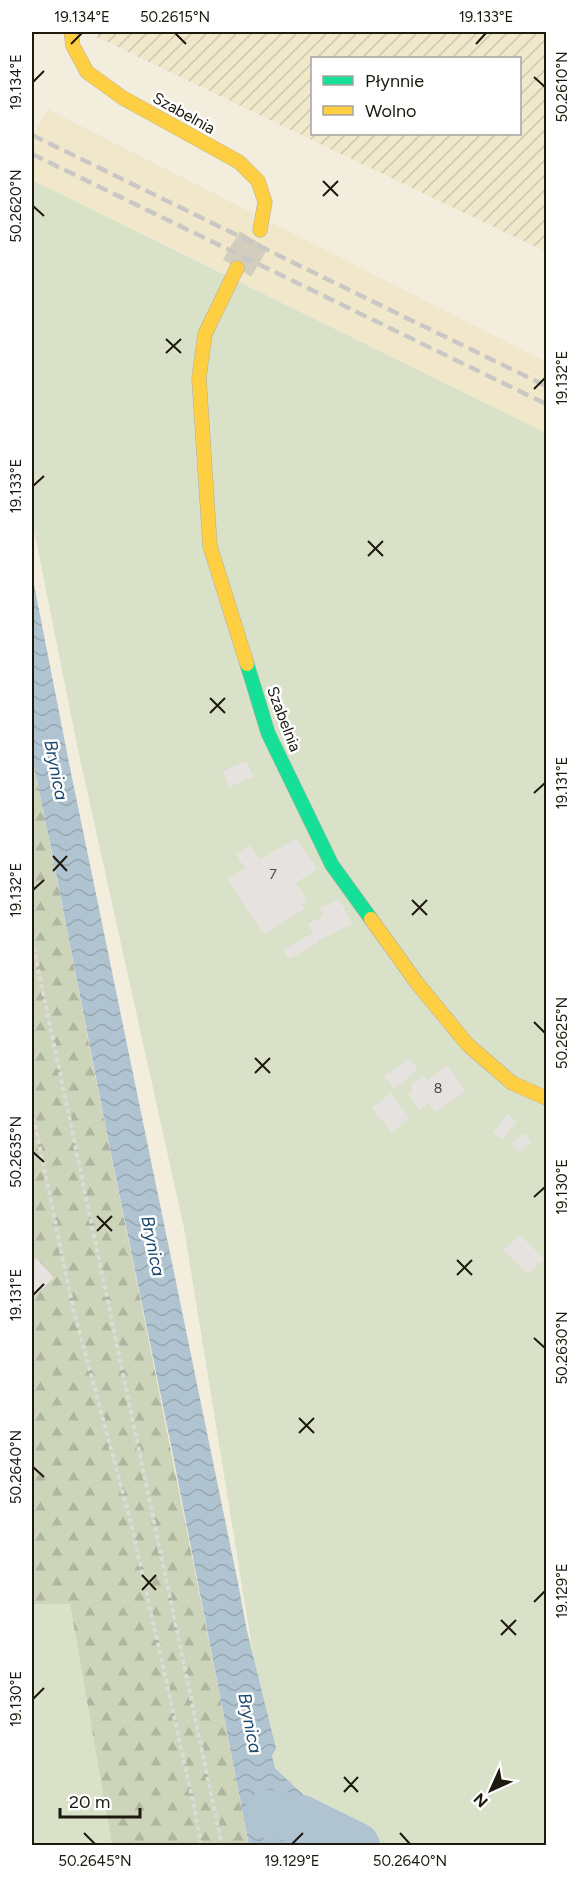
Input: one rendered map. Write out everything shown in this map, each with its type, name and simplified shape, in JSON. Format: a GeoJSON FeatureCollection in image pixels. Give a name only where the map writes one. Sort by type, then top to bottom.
{"type":"FeatureCollection","features":[{"type":"Feature","properties":{"kind":"street","name":"Szabelnia"},"geometry":{"type":"LineString","coordinates":[[71,32],[73,46],[87,72],[123,98],[239,162],[258,181],[265,202],[260,230]]}},
{"type":"Feature","properties":{"kind":"street","name":"Szabelnia"},"geometry":{"type":"LineString","coordinates":[[237,267],[205,334],[199,378],[210,546],[268,733],[332,865],[417,983],[468,1045],[512,1083],[546,1098]]}},
{"type":"Feature","properties":{"kind":"path"},"geometry":{"type":"LineString","coordinates":[[32,940],[222,1845]]}},
{"type":"Feature","properties":{"kind":"path"},"geometry":{"type":"LineString","coordinates":[[32,1110],[73,1308],[131,1523],[201,1845]]}},
{"type":"Feature","properties":{"kind":"shaded area"},"geometry":{"type":"Polygon","coordinates":[[[98,32],[546,32],[546,252],[97,37],[98,32]]]}},
{"type":"Feature","properties":{"kind":"shaded area"},"geometry":{"type":"Polygon","coordinates":[[[48,109],[546,362],[546,433],[32,180],[32,148],[37,127],[48,109]]]}},
{"type":"Feature","properties":{"kind":"green space"},"geometry":{"type":"Polygon","coordinates":[[[32,180],[546,433],[546,1845],[378,1845],[342,1824],[310,1801],[275,1768],[272,1756],[276,1747],[254,1660],[184,1228],[77,745],[32,520],[32,180]]]}},
{"type":"Feature","properties":{"kind":"green space"},"geometry":{"type":"Polygon","coordinates":[[[32,757],[249,1845],[112,1845],[70,1604],[32,1604],[32,757]]]}},
{"type":"Feature","properties":{"kind":"green space"},"geometry":{"type":"Polygon","coordinates":[[[32,1604],[70,1604],[112,1845],[32,1845],[32,1604]]]}},
{"type":"Feature","properties":{"kind":"water","name":"Brynica"},"geometry":{"type":"Polygon","coordinates":[[[32,574],[247,1631],[276,1748],[272,1756],[275,1768],[310,1801],[287,1817],[314,1845],[249,1845],[32,757],[32,574]]]}},
{"type":"Feature","properties":{"kind":"building"},"geometry":{"type":"Polygon","coordinates":[[[247,761],[253,777],[229,787],[223,771],[247,761]]]}},
{"type":"Feature","properties":{"kind":"building"},"geometry":{"type":"Polygon","coordinates":[[[296,838],[317,869],[296,883],[307,900],[301,904],[304,909],[265,934],[248,912],[228,879],[245,868],[236,854],[250,845],[260,860],[296,838]]]}},
{"type":"Feature","properties":{"kind":"building"},"geometry":{"type":"Polygon","coordinates":[[[339,899],[352,924],[317,941],[318,943],[289,959],[283,950],[313,933],[308,924],[324,916],[320,908],[339,899]]]}},
{"type":"Feature","properties":{"kind":"building"},"geometry":{"type":"Polygon","coordinates":[[[410,1059],[418,1070],[394,1089],[384,1076],[410,1059]]]}},
{"type":"Feature","properties":{"kind":"building"},"geometry":{"type":"Polygon","coordinates":[[[447,1065],[466,1091],[436,1112],[429,1103],[420,1110],[408,1094],[413,1091],[410,1086],[423,1075],[427,1080],[447,1065]]]}},
{"type":"Feature","properties":{"kind":"building"},"geometry":{"type":"Polygon","coordinates":[[[390,1093],[410,1118],[392,1133],[372,1108],[390,1093]]]}},
{"type":"Feature","properties":{"kind":"building"},"geometry":{"type":"Polygon","coordinates":[[[508,1114],[517,1122],[502,1140],[493,1133],[508,1114]]]}},
{"type":"Feature","properties":{"kind":"building"},"geometry":{"type":"Polygon","coordinates":[[[523,1133],[532,1141],[520,1153],[511,1144],[523,1133]]]}},
{"type":"Feature","properties":{"kind":"building"},"geometry":{"type":"Polygon","coordinates":[[[520,1235],[544,1259],[528,1274],[503,1250],[520,1235]]]}},
{"type":"Feature","properties":{"kind":"building"},"geometry":{"type":"Polygon","coordinates":[[[36,1258],[54,1278],[32,1298],[32,1261],[36,1258]]]}},
{"type":"Feature","properties":{"kind":"waterway"},"geometry":{"type":"LineString","coordinates":[[268,1814],[301,1819],[356,1846]]}},
{"type":"Feature","properties":{"kind":"tunnel"},"geometry":{"type":"LineString","coordinates":[[237,268],[260,230]]}},
{"type":"Feature","properties":{"kind":"railway"},"geometry":{"type":"LineString","coordinates":[[32,135],[546,386]]}},
{"type":"Feature","properties":{"kind":"railway"},"geometry":{"type":"LineString","coordinates":[[32,154],[546,404]]}},
{"type":"Feature","properties":{"kind":"traffic: fast"},"geometry":{"type":"LineString","coordinates":[[247,664],[268,733],[332,865],[371,919]]}},
{"type":"Feature","properties":{"kind":"traffic: slow"},"geometry":{"type":"LineString","coordinates":[[71,32],[73,46],[87,72],[123,98],[239,162],[258,181],[265,202],[260,230]]}},
{"type":"Feature","properties":{"kind":"traffic: slow"},"geometry":{"type":"LineString","coordinates":[[237,268],[205,334],[199,378],[210,546],[247,664]]}},
{"type":"Feature","properties":{"kind":"traffic: slow"},"geometry":{"type":"LineString","coordinates":[[371,919],[417,983],[468,1045],[512,1083],[546,1098]]}}]}
